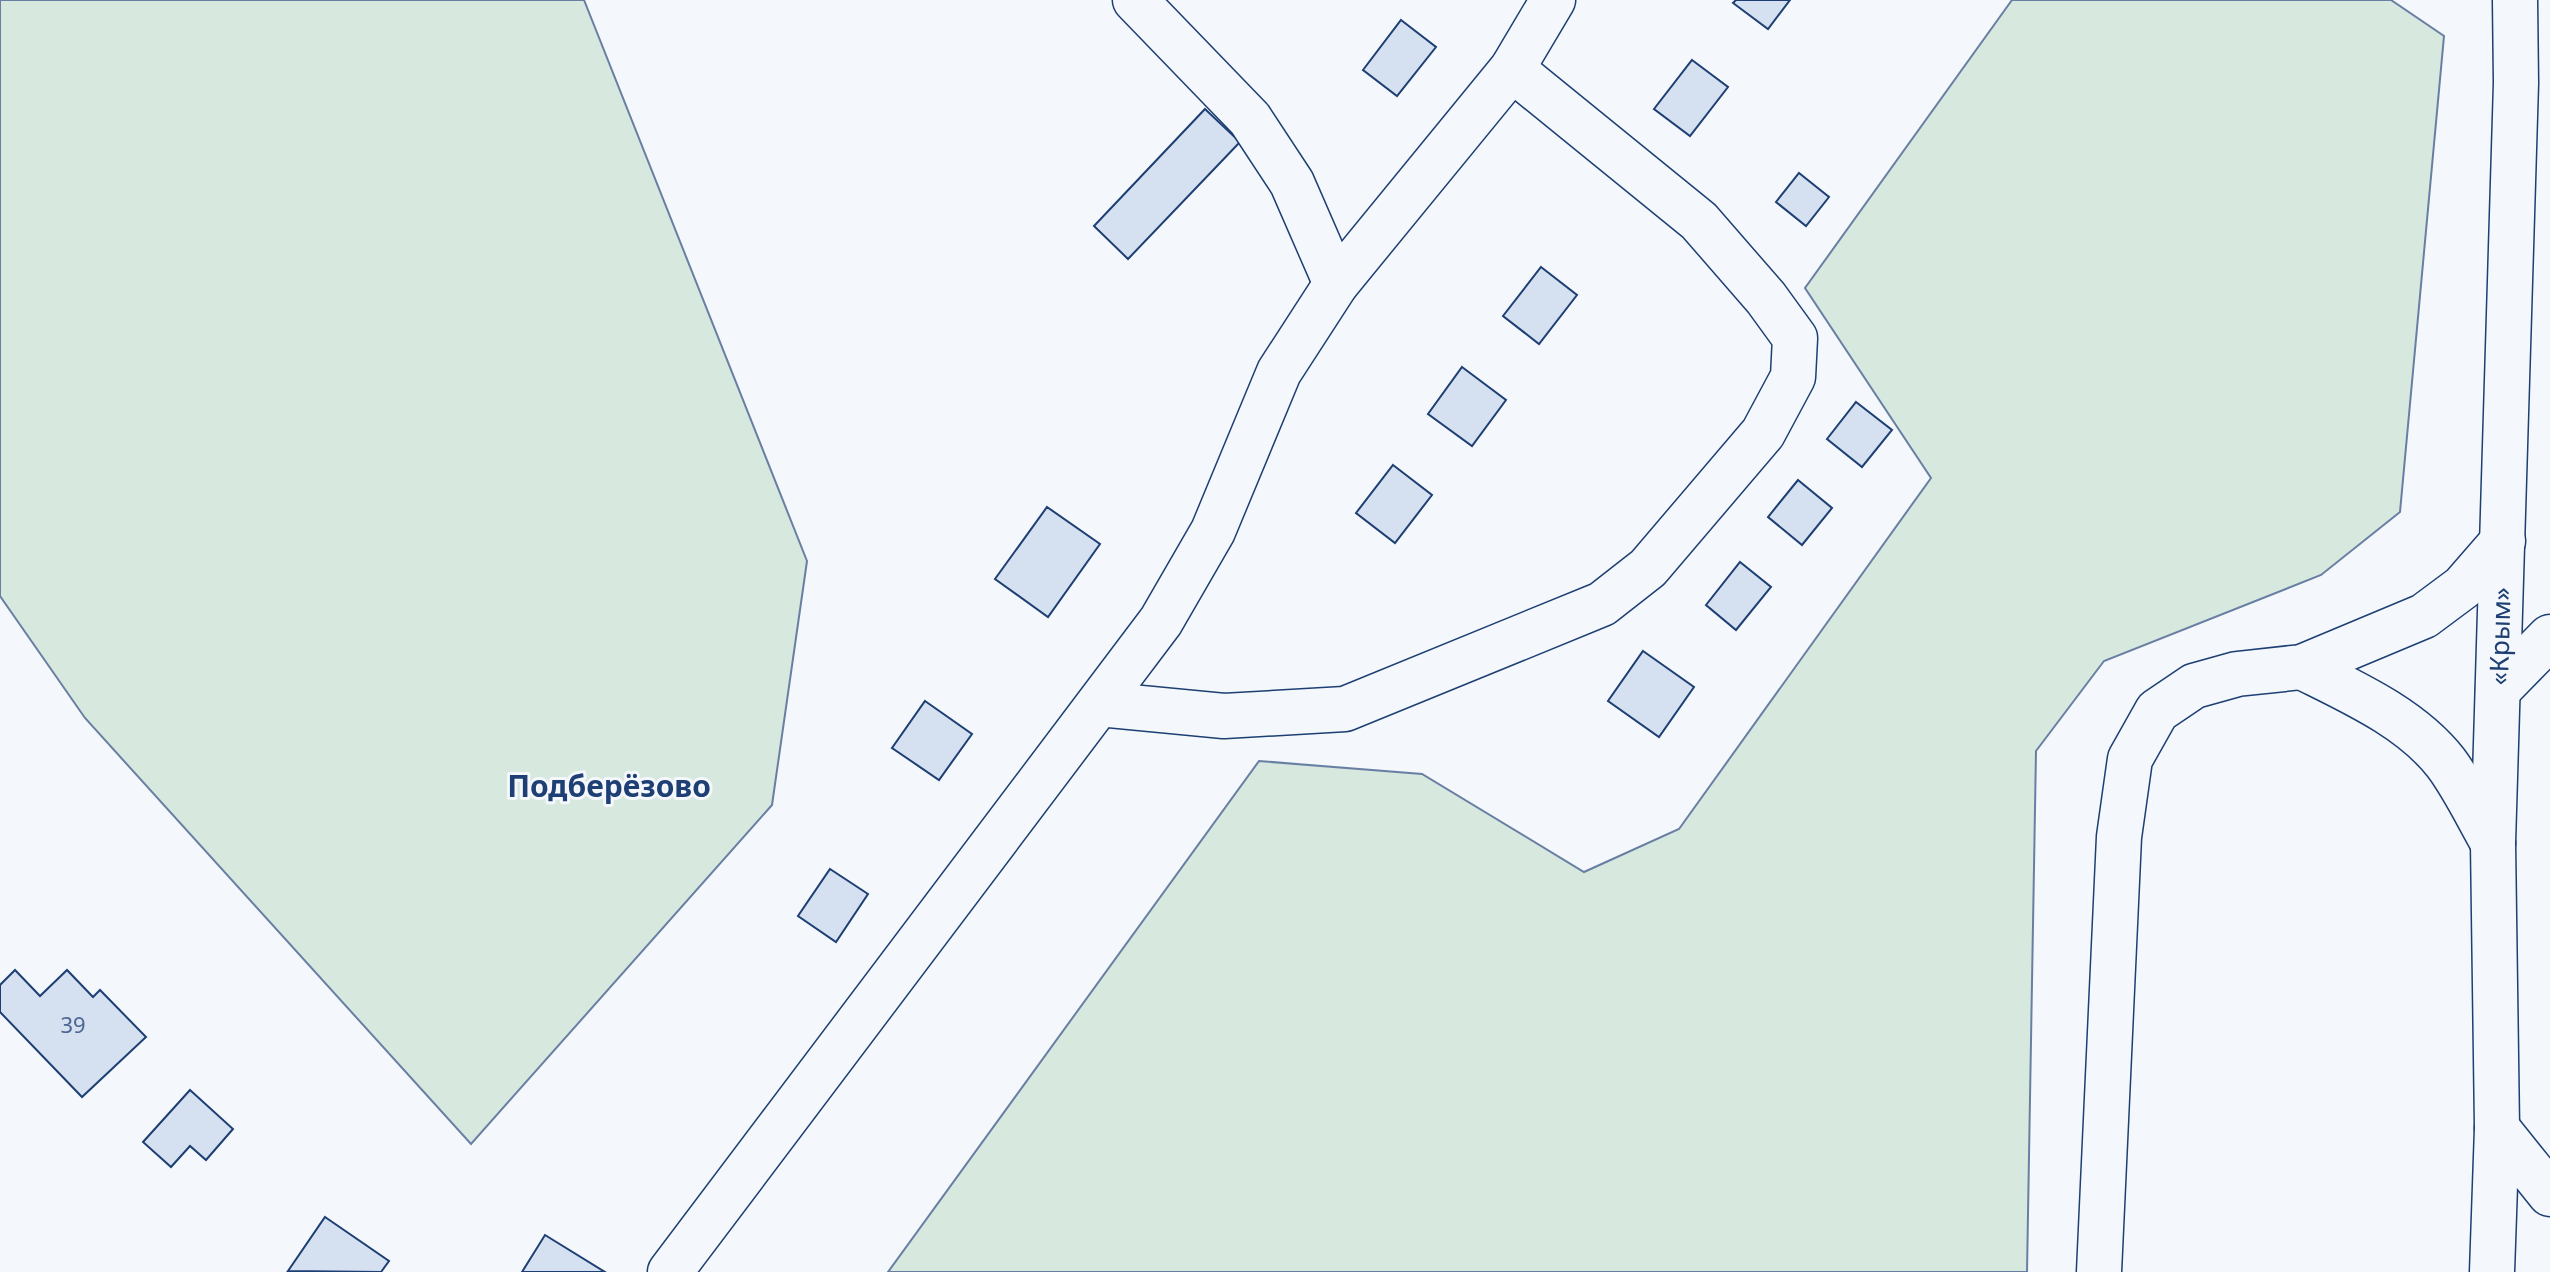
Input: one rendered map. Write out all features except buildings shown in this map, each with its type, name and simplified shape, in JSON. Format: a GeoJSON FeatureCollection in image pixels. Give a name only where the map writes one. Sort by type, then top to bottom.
{"type":"FeatureCollection","features":[{"type":"Feature","properties":{"kind":"main road"},"geometry":{"type":"LineString","coordinates":[[1135,0],[1250,119],[1292,183],[1336,284]]}},
{"type":"Feature","properties":{"kind":"main road"},"geometry":{"type":"LineString","coordinates":[[670,1272],[1161,621],[1213,531],[1279,372],[1336,284],[1512,69],[1553,0]]}},
{"type":"Feature","properties":{"kind":"main road","name":"«Крым»"},"geometry":{"type":"LineString","coordinates":[[2492,1272],[2497,1128],[2493,843],[2516,83],[2515,0]]}},
{"type":"Feature","properties":{"kind":"main road"},"geometry":{"type":"LineString","coordinates":[[1099,704],[1224,716],[1345,709],[1602,604],[1648,568],[1763,433],[1793,377],[1795,338],[1766,298],[1699,221],[1512,69]]}},
{"type":"Feature","properties":{"kind":"main road"},"geometry":{"type":"LineString","coordinates":[[2099,1272],[2119,837],[2130,759],[2157,711],[2194,686],[2237,674],[2302,667],[2424,616],[2463,587],[2503,541]]}},
{"type":"Feature","properties":{"kind":"main road"},"geometry":{"type":"LineString","coordinates":[[2498,690],[2550,637]]}},
{"type":"Feature","properties":{"kind":"main road"},"geometry":{"type":"LineString","coordinates":[[2302,667],[2417,733],[2446,764],[2493,843]]}},
{"type":"Feature","properties":{"kind":"main road"},"geometry":{"type":"LineString","coordinates":[[2497,1128],[2550,1194]]}},
{"type":"Feature","properties":{"kind":"shaded area"},"geometry":{"type":"Polygon","coordinates":[[[0,0],[584,0],[807,561],[772,805],[471,1144],[85,718],[0,596],[0,0]]]}},
{"type":"Feature","properties":{"kind":"shaded area"},"geometry":{"type":"Polygon","coordinates":[[[2012,0],[2391,0],[2444,36],[2400,512],[2321,575],[2104,661],[2036,751],[2027,1272],[888,1272],[1259,761],[1422,774],[1584,872],[1679,829],[1931,478],[1805,288],[2012,0]]]}},
{"type":"Feature","properties":{"kind":"district","name":"Подберёзово"},"geometry":{"type":"Point","coordinates":[609,785]}}]}
